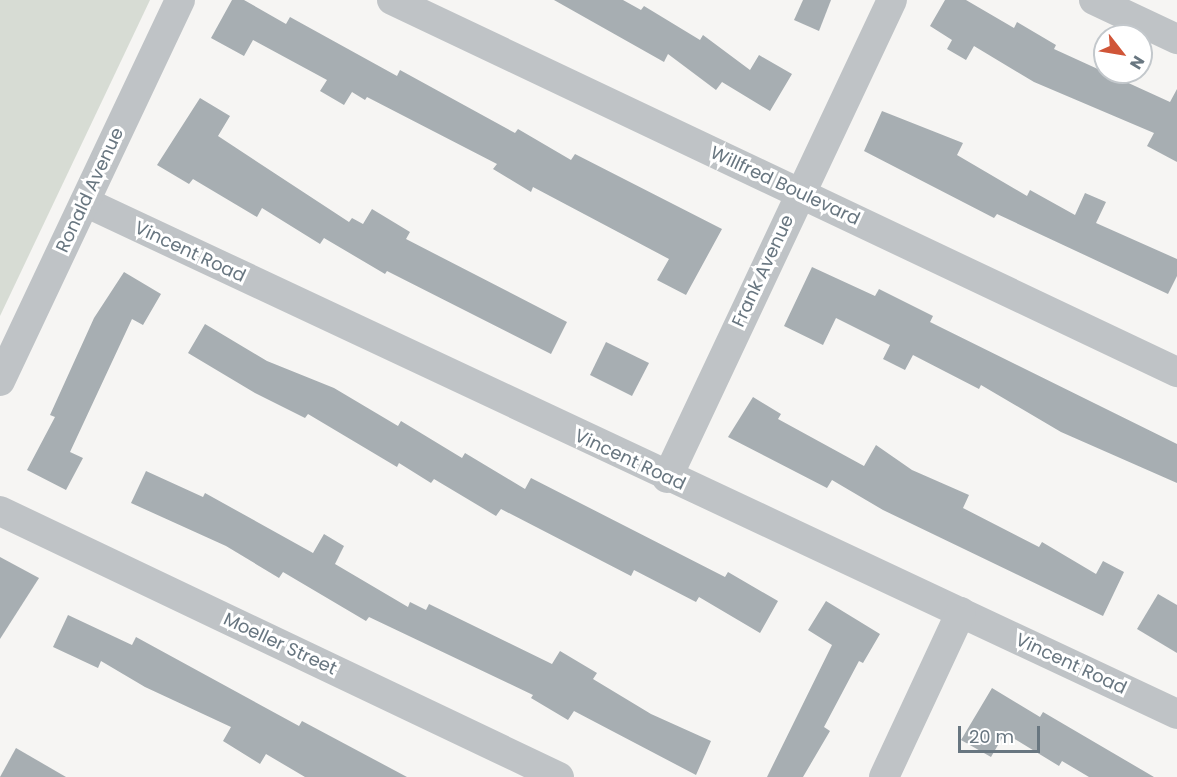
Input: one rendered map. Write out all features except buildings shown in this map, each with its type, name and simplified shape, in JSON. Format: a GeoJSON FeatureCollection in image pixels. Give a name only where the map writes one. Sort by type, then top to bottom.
{"type":"FeatureCollection","features":[{"type":"Feature","properties":{"kind":"street","name":"Ronald Avenue"},"geometry":{"type":"LineString","coordinates":[[0,381],[180,0]]}},
{"type":"Feature","properties":{"kind":"street","name":"Willfred Boulevard"},"geometry":{"type":"LineString","coordinates":[[392,0],[1177,372]]}},
{"type":"Feature","properties":{"kind":"street","name":"Frank Avenue"},"geometry":{"type":"LineString","coordinates":[[667,478],[892,0]]}},
{"type":"Feature","properties":{"kind":"street"},"geometry":{"type":"LineString","coordinates":[[1094,0],[1177,39]]}},
{"type":"Feature","properties":{"kind":"street","name":"Vincent Road"},"geometry":{"type":"LineString","coordinates":[[85,202],[667,478],[961,612],[1177,714]]}},
{"type":"Feature","properties":{"kind":"street","name":"Moeller Street"},"geometry":{"type":"LineString","coordinates":[[0,511],[560,777]]}},
{"type":"Feature","properties":{"kind":"street"},"geometry":{"type":"LineString","coordinates":[[884,777],[961,612]]}},
{"type":"Feature","properties":{"kind":"shaded area"},"geometry":{"type":"Polygon","coordinates":[[[0,0],[150,0],[0,316],[0,0]]]}}]}
